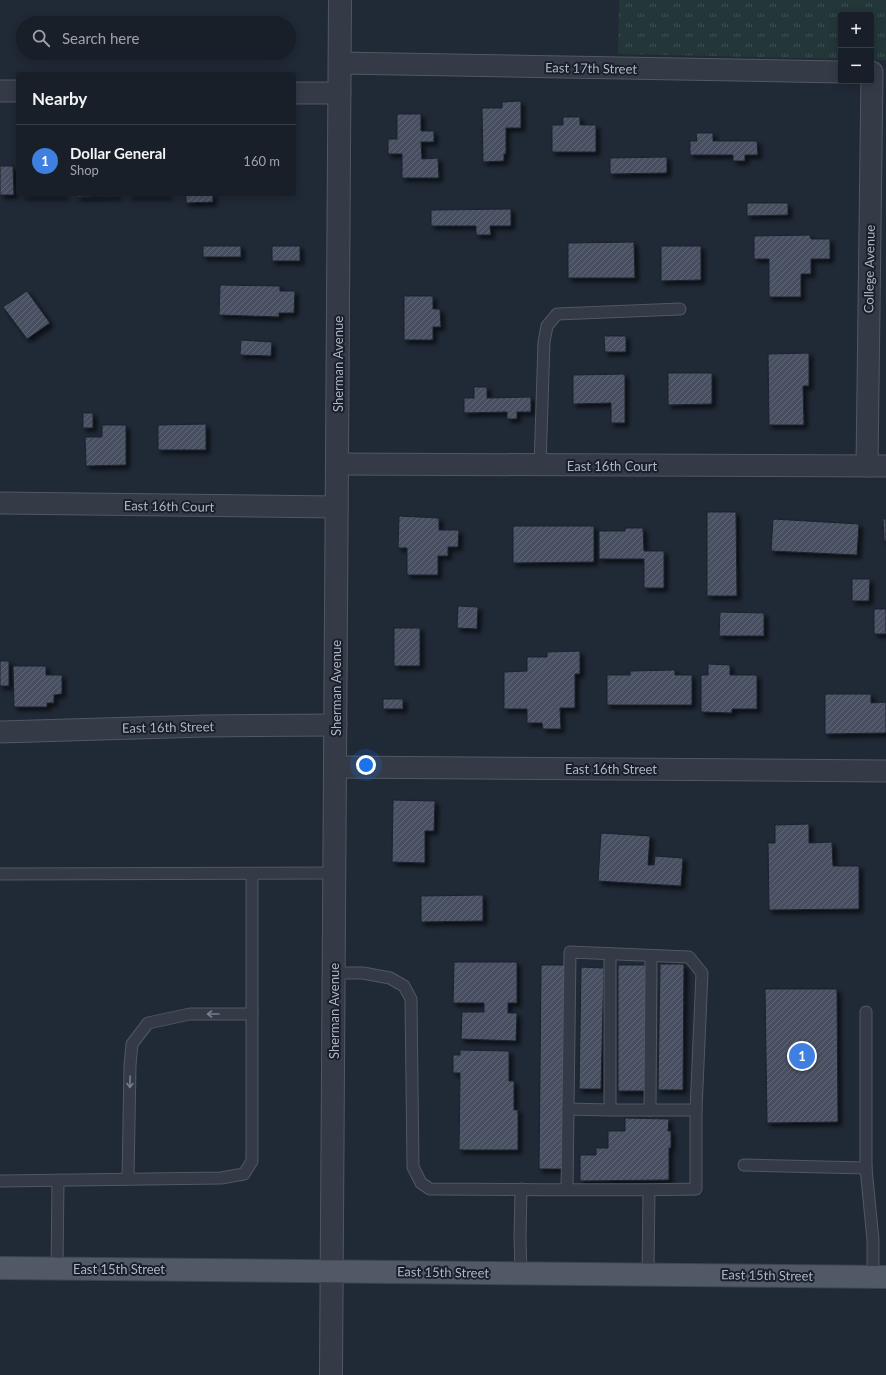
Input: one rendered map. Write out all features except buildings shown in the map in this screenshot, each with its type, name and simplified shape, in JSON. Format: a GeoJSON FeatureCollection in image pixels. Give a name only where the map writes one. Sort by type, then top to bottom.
{"type":"FeatureCollection","features":[{"type":"Feature","properties":{"kind":"main road","name":"East 15th Street"},"geometry":{"type":"LineString","coordinates":[[0,1268],[879,1276]]}},
{"type":"Feature","properties":{"kind":"street","name":"Sherman Avenue"},"geometry":{"type":"LineString","coordinates":[[331,1375],[338,507],[340,0]]}},
{"type":"Feature","properties":{"kind":"street","name":"East 17th Street"},"geometry":{"type":"LineString","coordinates":[[340,63],[838,72]]}},
{"type":"Feature","properties":{"kind":"street","name":"College Avenue"},"geometry":{"type":"LineString","coordinates":[[876,73],[876,466]]}},
{"type":"Feature","properties":{"kind":"street"},"geometry":{"type":"LineString","coordinates":[[0,91],[16,91]]}},
{"type":"Feature","properties":{"kind":"street"},"geometry":{"type":"LineString","coordinates":[[296,93],[340,93]]}},
{"type":"Feature","properties":{"kind":"street","name":"East 16th Court"},"geometry":{"type":"LineString","coordinates":[[338,464],[540,466],[876,466]]}},
{"type":"Feature","properties":{"kind":"street","name":"East 16th Court"},"geometry":{"type":"LineString","coordinates":[[0,503],[338,507]]}},
{"type":"Feature","properties":{"kind":"street","name":"East 16th Street"},"geometry":{"type":"LineString","coordinates":[[0,732],[204,726],[336,725]]}},
{"type":"Feature","properties":{"kind":"street","name":"East 16th Street"},"geometry":{"type":"LineString","coordinates":[[335,767],[886,771]]}},
{"type":"Feature","properties":{"kind":"lane"},"geometry":{"type":"LineString","coordinates":[[540,466],[544,342],[547,326],[557,314],[680,309]]}},
{"type":"Feature","properties":{"kind":"lane"},"geometry":{"type":"LineString","coordinates":[[0,874],[334,874]]}},
{"type":"Feature","properties":{"kind":"lane"},"geometry":{"type":"LineString","coordinates":[[0,1181],[221,1178],[244,1174],[252,1161],[252,874]]}},
{"type":"Feature","properties":{"kind":"lane"},"geometry":{"type":"LineString","coordinates":[[334,974],[363,974],[390,978],[404,986],[410,999],[413,1167],[421,1183],[430,1189],[567,1190],[696,1189],[696,1110],[702,974],[690,957],[570,952],[567,1190]]}},
{"type":"Feature","properties":{"kind":"lane"},"geometry":{"type":"LineString","coordinates":[[610,954],[610,1110]]}},
{"type":"Feature","properties":{"kind":"lane"},"geometry":{"type":"LineString","coordinates":[[650,1110],[651,956]]}},
{"type":"Feature","properties":{"kind":"lane"},"geometry":{"type":"LineString","coordinates":[[866,1012],[866,1168],[873,1240],[879,1276]]}},
{"type":"Feature","properties":{"kind":"lane"},"geometry":{"type":"LineString","coordinates":[[128,1179],[130,1065],[132,1044],[148,1023],[190,1014],[252,1014]]}},
{"type":"Feature","properties":{"kind":"lane"},"geometry":{"type":"LineString","coordinates":[[568,1109],[696,1110]]}},
{"type":"Feature","properties":{"kind":"lane"},"geometry":{"type":"LineString","coordinates":[[744,1165],[866,1168]]}},
{"type":"Feature","properties":{"kind":"lane"},"geometry":{"type":"LineString","coordinates":[[57,1269],[58,1180]]}},
{"type":"Feature","properties":{"kind":"lane"},"geometry":{"type":"LineString","coordinates":[[521,1189],[521,1273]]}},
{"type":"Feature","properties":{"kind":"lane"},"geometry":{"type":"LineString","coordinates":[[648,1274],[649,1190]]}},
{"type":"Feature","properties":{"kind":"green space"},"geometry":{"type":"Polygon","coordinates":[[[619,0],[886,0],[886,60],[874,60],[874,12],[838,12],[838,59],[618,54],[619,0]]]}},
{"type":"Feature","properties":{"kind":"place","name":"Dollar General"},"geometry":{"type":"Point","coordinates":[802,1056]}}]}
